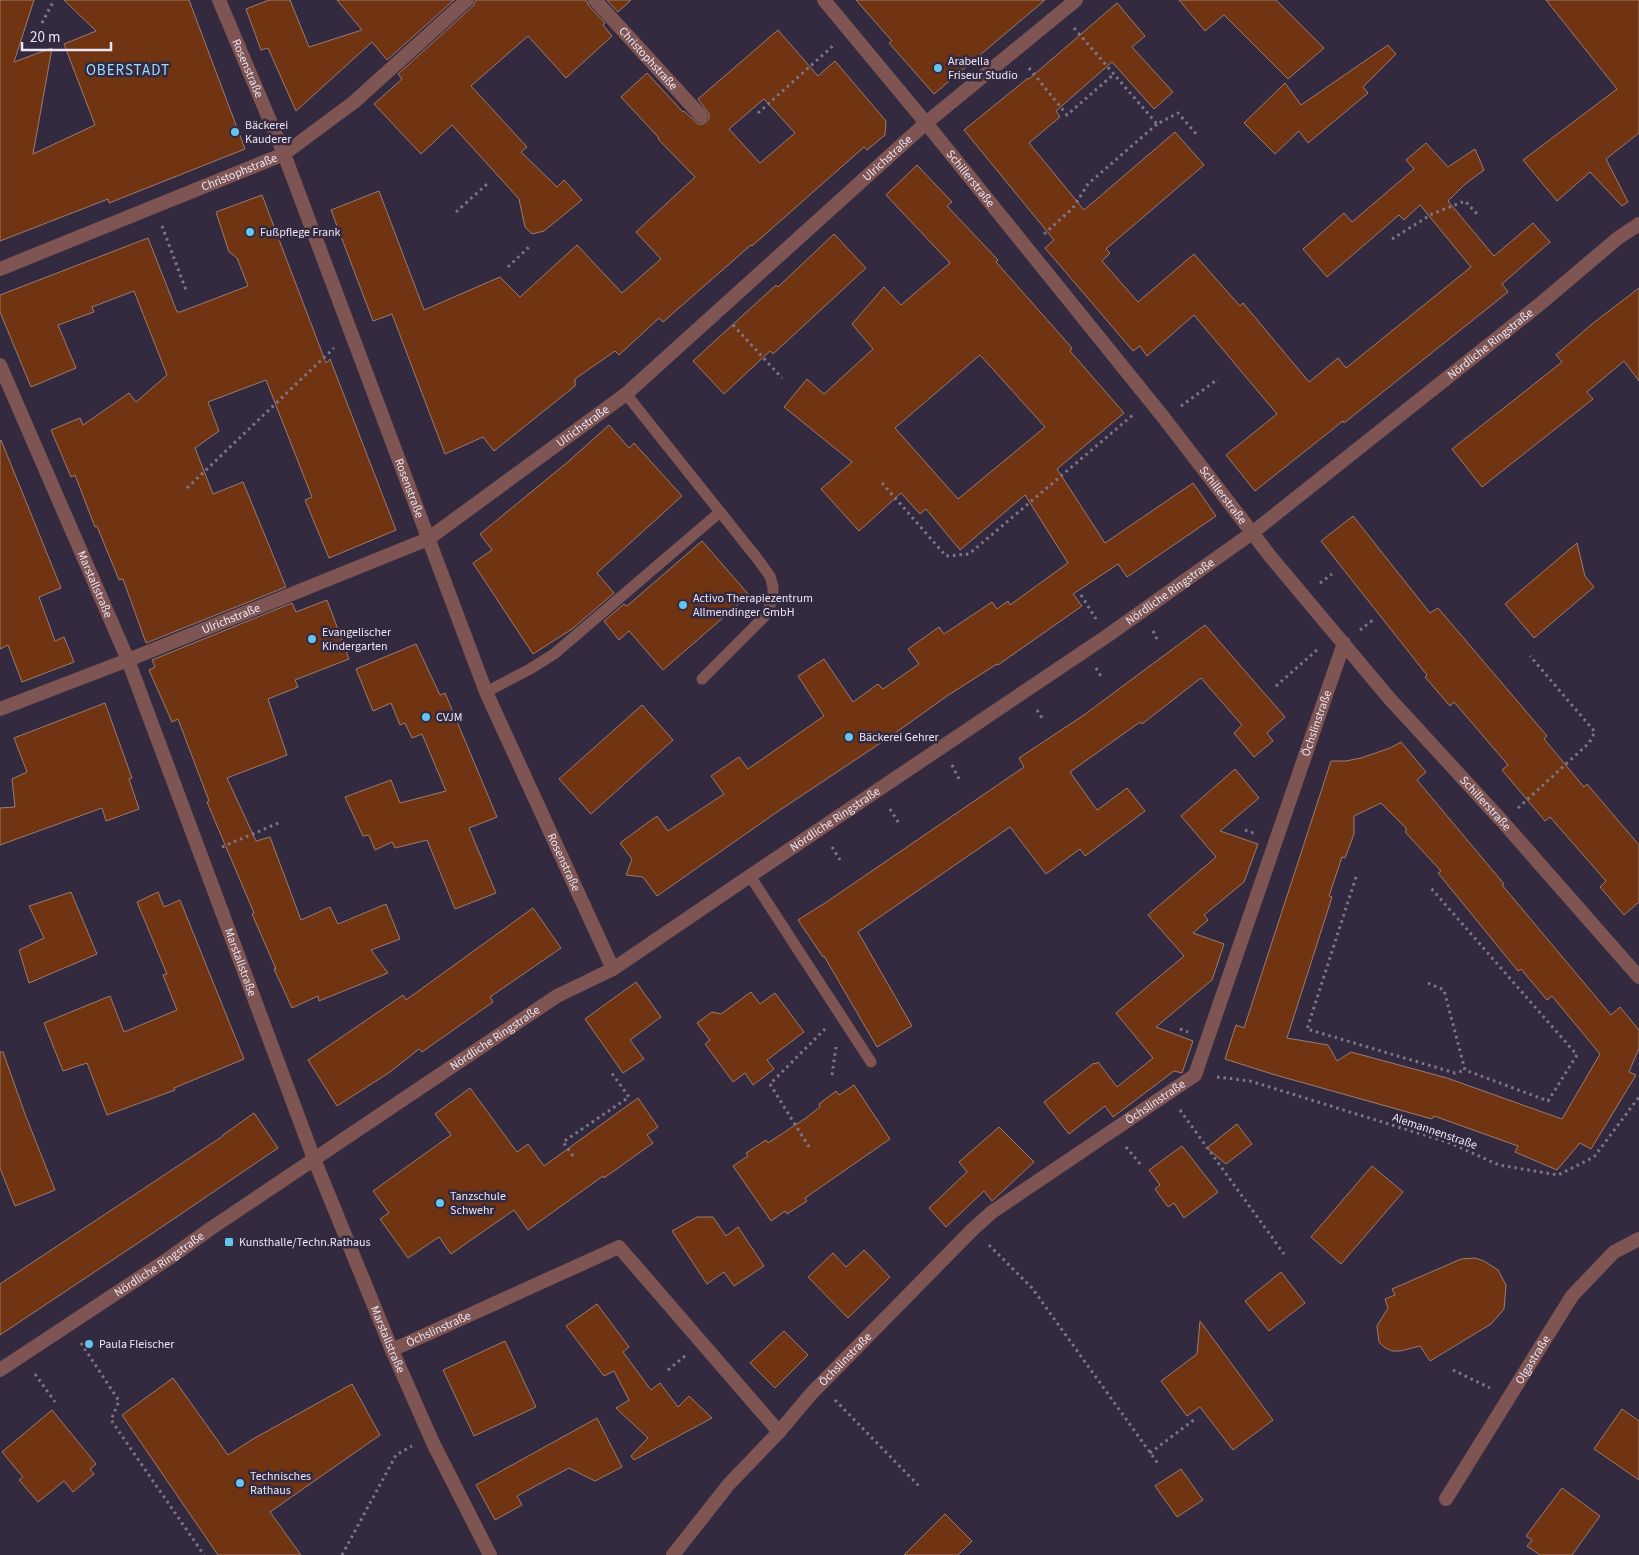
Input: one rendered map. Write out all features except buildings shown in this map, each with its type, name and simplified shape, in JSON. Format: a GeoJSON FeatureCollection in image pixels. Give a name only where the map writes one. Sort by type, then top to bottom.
{"type":"FeatureCollection","features":[{"type":"Feature","properties":{"kind":"street","name":"Rosenstraße"},"geometry":{"type":"LineString","coordinates":[[218,0],[284,154],[486,692],[613,969]]}},
{"type":"Feature","properties":{"kind":"street","name":"Christophstraße"},"geometry":{"type":"LineString","coordinates":[[0,269],[284,154],[354,102],[467,0]]}},
{"type":"Feature","properties":{"kind":"street","name":"Christophstraße"},"geometry":{"type":"LineString","coordinates":[[595,0],[701,116]]}},
{"type":"Feature","properties":{"kind":"street","name":"Schillerstraße"},"geometry":{"type":"LineString","coordinates":[[824,0],[926,123],[1164,418],[1252,533],[1389,698],[1502,821],[1639,977]]}},
{"type":"Feature","properties":{"kind":"street","name":"Ulrichstraße"},"geometry":{"type":"LineString","coordinates":[[0,709],[128,660],[428,539],[626,394],[926,123],[1076,0]]}},
{"type":"Feature","properties":{"kind":"street","name":"Nördliche Ringstraße"},"geometry":{"type":"LineString","coordinates":[[0,1370],[557,996],[613,969],[1107,636],[1252,533],[1540,304],[1618,238],[1639,224]]}},
{"type":"Feature","properties":{"kind":"street","name":"Marstallstraße"},"geometry":{"type":"LineString","coordinates":[[0,365],[128,660],[314,1159],[392,1350],[430,1435],[490,1555]]}},
{"type":"Feature","properties":{"kind":"street","name":"Öchslinstraße"},"geometry":{"type":"LineString","coordinates":[[673,1555],[729,1484],[812,1394],[972,1229],[992,1212],[1195,1075],[1340,638]]}},
{"type":"Feature","properties":{"kind":"street","name":"Olgastraße"},"geometry":{"type":"LineString","coordinates":[[1446,1499],[1572,1296],[1614,1252],[1639,1239]]}},
{"type":"Feature","properties":{"kind":"street","name":"Öchslinstraße"},"geometry":{"type":"LineString","coordinates":[[392,1350],[619,1247],[778,1432]]}},
{"type":"Feature","properties":{"kind":"lane"},"geometry":{"type":"LineString","coordinates":[[626,394],[770,576],[773,587],[773,599],[764,617],[702,680]]}},
{"type":"Feature","properties":{"kind":"lane"},"geometry":{"type":"LineString","coordinates":[[486,692],[554,654],[720,512]]}},
{"type":"Feature","properties":{"kind":"lane"},"geometry":{"type":"LineString","coordinates":[[750,876],[870,1062]]}},
{"type":"Feature","properties":{"kind":"path"},"geometry":{"type":"LineString","coordinates":[[42,23],[54,0]]}},
{"type":"Feature","properties":{"kind":"path"},"geometry":{"type":"LineString","coordinates":[[1061,12],[1157,124]]}},
{"type":"Feature","properties":{"kind":"path"},"geometry":{"type":"LineString","coordinates":[[758,113],[850,31]]}},
{"type":"Feature","properties":{"kind":"path"},"geometry":{"type":"LineString","coordinates":[[1015,50],[1067,115],[1114,74]]}},
{"type":"Feature","properties":{"kind":"path"},"geometry":{"type":"LineString","coordinates":[[1028,249],[1073,208],[1088,184],[1157,124],[1178,113],[1198,136]]}},
{"type":"Feature","properties":{"kind":"path"},"geometry":{"type":"LineString","coordinates":[[456,212],[487,184]]}},
{"type":"Feature","properties":{"kind":"path"},"geometry":{"type":"LineString","coordinates":[[1392,239],[1432,214],[1465,201],[1478,215]]}},
{"type":"Feature","properties":{"kind":"path"},"geometry":{"type":"LineString","coordinates":[[155,206],[187,293]]}},
{"type":"Feature","properties":{"kind":"path"},"geometry":{"type":"LineString","coordinates":[[508,267],[531,245]]}},
{"type":"Feature","properties":{"kind":"path"},"geometry":{"type":"LineString","coordinates":[[719,310],[782,378]]}},
{"type":"Feature","properties":{"kind":"path"},"geometry":{"type":"LineString","coordinates":[[187,488],[350,332]]}},
{"type":"Feature","properties":{"kind":"path"},"geometry":{"type":"LineString","coordinates":[[1164,418],[1218,379]]}},
{"type":"Feature","properties":{"kind":"path"},"geometry":{"type":"LineString","coordinates":[[882,482],[946,556],[969,554],[1149,400]]}},
{"type":"Feature","properties":{"kind":"path"},"geometry":{"type":"LineString","coordinates":[[1276,686],[1340,638]]}},
{"type":"Feature","properties":{"kind":"path"},"geometry":{"type":"LineString","coordinates":[[1502,821],[1589,743],[1595,732],[1530,656]]}},
{"type":"Feature","properties":{"kind":"path"},"geometry":{"type":"LineString","coordinates":[[200,856],[281,822]]}},
{"type":"Feature","properties":{"kind":"path"},"geometry":{"type":"LineString","coordinates":[[1356,877],[1307,1029],[1455,1073],[1465,1070],[1548,1101],[1577,1055],[1430,887]]}},
{"type":"Feature","properties":{"kind":"path"},"geometry":{"type":"LineString","coordinates":[[1428,983],[1444,990],[1465,1070]]}},
{"type":"Feature","properties":{"kind":"path"},"geometry":{"type":"LineString","coordinates":[[809,1147],[770,1084],[840,1014]]}},
{"type":"Feature","properties":{"kind":"path"},"geometry":{"type":"LineString","coordinates":[[573,1156],[563,1142],[629,1097],[611,1072]]}},
{"type":"Feature","properties":{"kind":"path","name":"Alemannenstraße"},"geometry":{"type":"LineString","coordinates":[[1195,1075],[1250,1081],[1450,1144],[1499,1165],[1558,1175],[1594,1157],[1639,1097]]}},
{"type":"Feature","properties":{"kind":"path"},"geometry":{"type":"LineString","coordinates":[[1168,1093],[1284,1254]]}},
{"type":"Feature","properties":{"kind":"path"},"geometry":{"type":"LineString","coordinates":[[972,1229],[1032,1288],[1159,1465]]}},
{"type":"Feature","properties":{"kind":"path"},"geometry":{"type":"LineString","coordinates":[[69,1324],[119,1401],[111,1420],[204,1555]]}},
{"type":"Feature","properties":{"kind":"path"},"geometry":{"type":"LineString","coordinates":[[21,1356],[56,1402]]}},
{"type":"Feature","properties":{"kind":"path"},"geometry":{"type":"LineString","coordinates":[[1453,1370],[1508,1399]]}},
{"type":"Feature","properties":{"kind":"path"},"geometry":{"type":"LineString","coordinates":[[821,1386],[919,1486]]}},
{"type":"Feature","properties":{"kind":"path"},"geometry":{"type":"LineString","coordinates":[[1150,1453],[1195,1419]]}},
{"type":"Feature","properties":{"kind":"path"},"geometry":{"type":"LineString","coordinates":[[342,1555],[396,1455],[430,1435]]}},
{"type":"Feature","properties":{"kind":"place","name":"Arabella Friseur Studio"},"geometry":{"type":"Point","coordinates":[938,68]}},
{"type":"Feature","properties":{"kind":"place","name":"Bäckerei Kauderer"},"geometry":{"type":"Point","coordinates":[235,132]}},
{"type":"Feature","properties":{"kind":"place","name":"Fußpflege Frank"},"geometry":{"type":"Point","coordinates":[250,232]}},
{"type":"Feature","properties":{"kind":"place","name":"Activo Therapiezentrum Allmendinger GmbH"},"geometry":{"type":"Point","coordinates":[683,605]}},
{"type":"Feature","properties":{"kind":"place","name":"Evangelischer Kindergarten"},"geometry":{"type":"Point","coordinates":[312,639]}},
{"type":"Feature","properties":{"kind":"place","name":"CVJM"},"geometry":{"type":"Point","coordinates":[426,717]}},
{"type":"Feature","properties":{"kind":"place","name":"Bäckerei Gehrer"},"geometry":{"type":"Point","coordinates":[849,737]}},
{"type":"Feature","properties":{"kind":"place","name":"Tanzschule Schwehr"},"geometry":{"type":"Point","coordinates":[440,1203]}},
{"type":"Feature","properties":{"kind":"place","name":"Kunsthalle/Techn.Rathaus"},"geometry":{"type":"Point","coordinates":[229,1242]}},
{"type":"Feature","properties":{"kind":"place","name":"Paula Fleischer"},"geometry":{"type":"Point","coordinates":[89,1344]}},
{"type":"Feature","properties":{"kind":"place","name":"Technisches Rathaus"},"geometry":{"type":"Point","coordinates":[240,1483]}},
{"type":"Feature","properties":{"kind":"district","name":"OBERSTADT"},"geometry":{"type":"Point","coordinates":[128,70]}}]}
